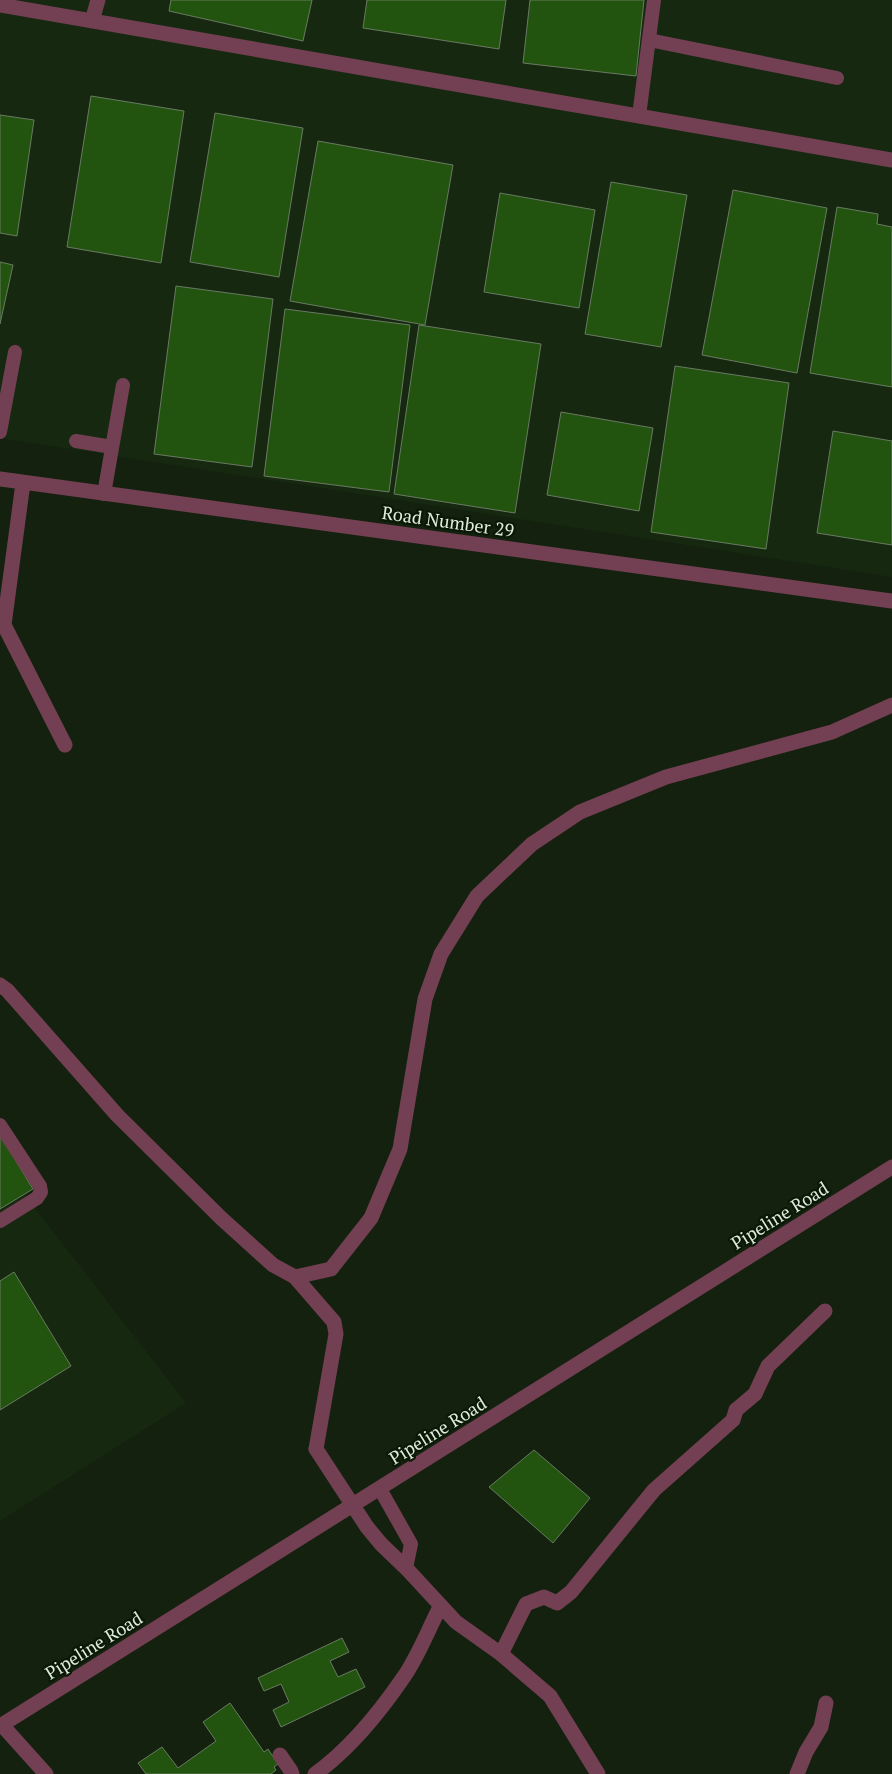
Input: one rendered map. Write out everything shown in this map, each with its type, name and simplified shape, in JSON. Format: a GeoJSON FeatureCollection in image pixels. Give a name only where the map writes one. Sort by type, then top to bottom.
{"type":"FeatureCollection","features":[{"type":"Feature","properties":{"kind":"street"},"geometry":{"type":"LineString","coordinates":[[92,21],[98,0]]}},
{"type":"Feature","properties":{"kind":"street"},"geometry":{"type":"LineString","coordinates":[[0,5],[892,160]]}},
{"type":"Feature","properties":{"kind":"street","name":"Road Number 29"},"geometry":{"type":"LineString","coordinates":[[0,479],[892,601]]}},
{"type":"Feature","properties":{"kind":"street"},"geometry":{"type":"LineString","coordinates":[[23,483],[4,625],[65,745]]}},
{"type":"Feature","properties":{"kind":"street"},"geometry":{"type":"LineString","coordinates":[[295,1277],[331,1269],[371,1218],[400,1149],[425,999],[441,954],[476,896],[532,844],[580,812],[666,776],[832,732],[892,704]]}},
{"type":"Feature","properties":{"kind":"street"},"geometry":{"type":"LineString","coordinates":[[0,985],[117,1115],[186,1184],[273,1265],[295,1277],[334,1322],[336,1334],[316,1449],[367,1527],[440,1607],[456,1622],[501,1654],[550,1696],[598,1774]]}},
{"type":"Feature","properties":{"kind":"street","name":"Pipeline Road"},"geometry":{"type":"LineString","coordinates":[[1,1726],[892,1168]]}},
{"type":"Feature","properties":{"kind":"street"},"geometry":{"type":"LineString","coordinates":[[501,1654],[526,1604],[544,1597],[557,1603],[571,1592],[654,1490],[733,1420],[736,1410],[755,1394],[768,1366],[825,1312]]}},
{"type":"Feature","properties":{"kind":"street"},"geometry":{"type":"LineString","coordinates":[[315,1774],[324,1768],[367,1726],[399,1684],[440,1607]]}},
{"type":"Feature","properties":{"kind":"street"},"geometry":{"type":"LineString","coordinates":[[797,1774],[806,1752],[821,1727],[826,1703]]}},
{"type":"Feature","properties":{"kind":"street"},"geometry":{"type":"LineString","coordinates":[[1,1726],[46,1774]]}},
{"type":"Feature","properties":{"kind":"street"},"geometry":{"type":"LineString","coordinates":[[280,1755],[292,1774]]}},
{"type":"Feature","properties":{"kind":"lane"},"geometry":{"type":"LineString","coordinates":[[639,116],[654,0]]}},
{"type":"Feature","properties":{"kind":"lane"},"geometry":{"type":"LineString","coordinates":[[649,40],[837,78]]}},
{"type":"Feature","properties":{"kind":"lane"},"geometry":{"type":"LineString","coordinates":[[0,432],[15,352]]}},
{"type":"Feature","properties":{"kind":"lane"},"geometry":{"type":"LineString","coordinates":[[104,494],[123,385]]}},
{"type":"Feature","properties":{"kind":"lane"},"geometry":{"type":"LineString","coordinates":[[76,441],[112,447]]}},
{"type":"Feature","properties":{"kind":"lane"},"geometry":{"type":"LineString","coordinates":[[0,1125],[40,1186],[41,1192],[37,1198],[0,1221]]}},
{"type":"Feature","properties":{"kind":"lane"},"geometry":{"type":"LineString","coordinates":[[380,1489],[412,1544],[406,1568]]}},
{"type":"Feature","properties":{"kind":"shaded area"},"geometry":{"type":"Polygon","coordinates":[[[0,0],[892,0],[892,577],[0,438],[0,0]]]}},
{"type":"Feature","properties":{"kind":"shaded area"},"geometry":{"type":"Polygon","coordinates":[[[0,1163],[186,1403],[0,1521],[0,1163]]]}},
{"type":"Feature","properties":{"kind":"building"},"geometry":{"type":"Polygon","coordinates":[[[171,0],[312,0],[303,41],[169,11],[171,0]]]}},
{"type":"Feature","properties":{"kind":"building"},"geometry":{"type":"Polygon","coordinates":[[[367,0],[506,0],[499,49],[363,28],[367,0]]]}},
{"type":"Feature","properties":{"kind":"building"},"geometry":{"type":"Polygon","coordinates":[[[530,0],[644,0],[636,76],[523,63],[530,0]]]}},
{"type":"Feature","properties":{"kind":"building"},"geometry":{"type":"Polygon","coordinates":[[[91,96],[184,111],[161,263],[67,247],[91,96]]]}},
{"type":"Feature","properties":{"kind":"building"},"geometry":{"type":"Polygon","coordinates":[[[215,113],[303,128],[279,277],[190,262],[215,113]]]}},
{"type":"Feature","properties":{"kind":"building"},"geometry":{"type":"Polygon","coordinates":[[[0,115],[34,120],[17,236],[0,233],[0,115]]]}},
{"type":"Feature","properties":{"kind":"building"},"geometry":{"type":"Polygon","coordinates":[[[318,141],[453,165],[425,325],[290,301],[318,141]]]}},
{"type":"Feature","properties":{"kind":"building"},"geometry":{"type":"Polygon","coordinates":[[[611,182],[687,195],[661,347],[585,334],[611,182]]]}},
{"type":"Feature","properties":{"kind":"building"},"geometry":{"type":"Polygon","coordinates":[[[733,190],[827,208],[797,373],[702,355],[733,190]]]}},
{"type":"Feature","properties":{"kind":"building"},"geometry":{"type":"Polygon","coordinates":[[[500,193],[595,210],[579,308],[484,292],[500,193]]]}},
{"type":"Feature","properties":{"kind":"building"},"geometry":{"type":"Polygon","coordinates":[[[837,207],[878,214],[877,224],[892,227],[892,387],[810,373],[837,207]]]}},
{"type":"Feature","properties":{"kind":"building"},"geometry":{"type":"Polygon","coordinates":[[[0,262],[13,265],[0,324],[0,262]]]}},
{"type":"Feature","properties":{"kind":"building"},"geometry":{"type":"Polygon","coordinates":[[[176,286],[273,299],[252,467],[154,454],[176,286]]]}},
{"type":"Feature","properties":{"kind":"building"},"geometry":{"type":"Polygon","coordinates":[[[285,309],[410,325],[389,492],[264,476],[285,309]]]}},
{"type":"Feature","properties":{"kind":"building"},"geometry":{"type":"Polygon","coordinates":[[[419,325],[541,344],[515,513],[394,494],[419,325]]]}},
{"type":"Feature","properties":{"kind":"building"},"geometry":{"type":"Polygon","coordinates":[[[675,366],[789,383],[766,549],[651,532],[675,366]]]}},
{"type":"Feature","properties":{"kind":"building"},"geometry":{"type":"Polygon","coordinates":[[[561,412],[653,428],[639,511],[547,495],[561,412]]]}},
{"type":"Feature","properties":{"kind":"building"},"geometry":{"type":"Polygon","coordinates":[[[833,431],[892,441],[892,545],[817,533],[833,431]]]}},
{"type":"Feature","properties":{"kind":"building"},"geometry":{"type":"Polygon","coordinates":[[[0,1135],[33,1189],[0,1209],[0,1135]]]}},
{"type":"Feature","properties":{"kind":"building"},"geometry":{"type":"Polygon","coordinates":[[[14,1272],[71,1366],[0,1410],[0,1281],[14,1272]]]}},
{"type":"Feature","properties":{"kind":"building"},"geometry":{"type":"Polygon","coordinates":[[[534,1450],[590,1498],[553,1543],[489,1487],[534,1450]]]}},
{"type":"Feature","properties":{"kind":"building"},"geometry":{"type":"Polygon","coordinates":[[[342,1638],[349,1652],[330,1661],[338,1677],[356,1669],[365,1687],[281,1727],[273,1710],[289,1702],[281,1684],[264,1691],[258,1678],[342,1638]]]}},
{"type":"Feature","properties":{"kind":"building"},"geometry":{"type":"Polygon","coordinates":[[[230,1703],[264,1752],[268,1749],[278,1764],[274,1767],[276,1770],[271,1774],[146,1774],[138,1763],[162,1747],[178,1768],[216,1741],[203,1722],[230,1703]]]}}]}
